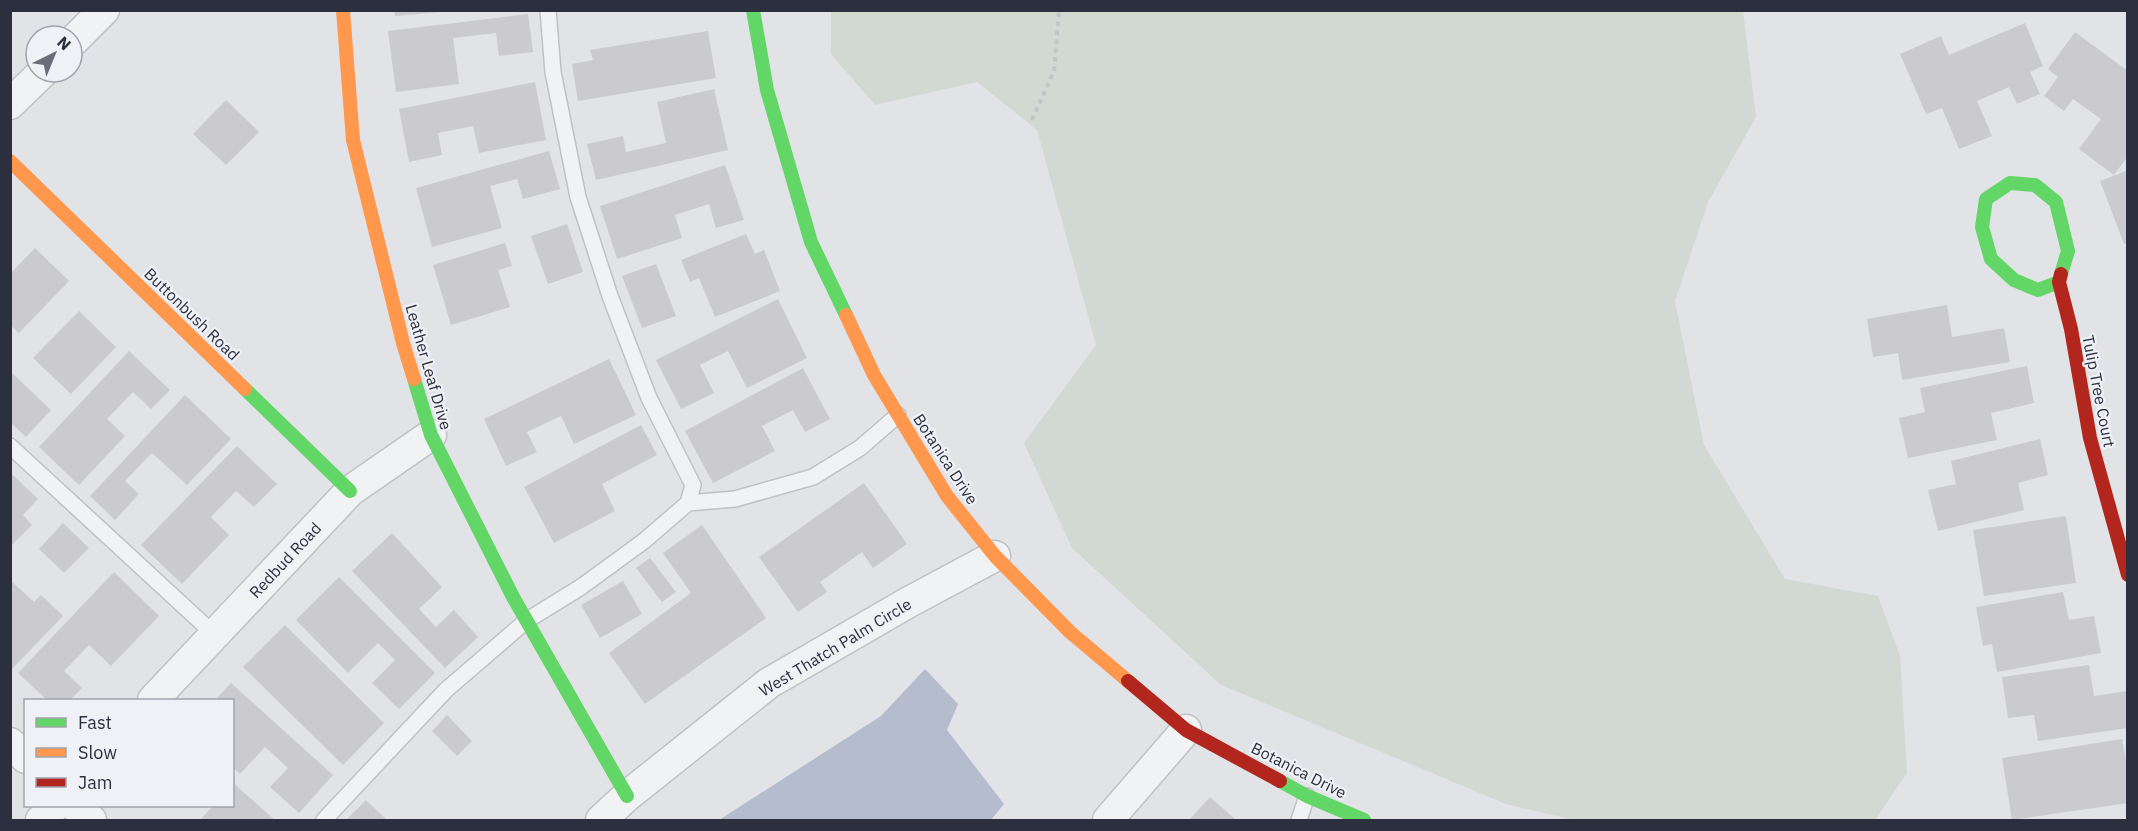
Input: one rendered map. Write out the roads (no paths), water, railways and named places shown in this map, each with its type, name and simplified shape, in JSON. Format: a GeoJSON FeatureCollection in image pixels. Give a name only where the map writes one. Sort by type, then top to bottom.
{"type":"FeatureCollection","features":[{"type":"Feature","properties":{"kind":"street"},"geometry":{"type":"LineString","coordinates":[[84,30],[104,10]]}},
{"type":"Feature","properties":{"kind":"street","name":"Leather Leaf Drive"},"geometry":{"type":"LineString","coordinates":[[344,10],[353,140],[403,343],[431,435],[526,621],[627,796]]}},
{"type":"Feature","properties":{"kind":"street","name":"Botanica Drive"},"geometry":{"type":"LineString","coordinates":[[753,10],[767,90],[811,242],[873,375],[947,496],[995,556],[1070,632],[1186,730],[1307,796],[1364,820]]}},
{"type":"Feature","properties":{"kind":"street"},"geometry":{"type":"LineString","coordinates":[[10,105],[31,84]]}},
{"type":"Feature","properties":{"kind":"street","name":"Buttonbush Road"},"geometry":{"type":"LineString","coordinates":[[10,161],[350,491]]}},
{"type":"Feature","properties":{"kind":"street"},"geometry":{"type":"LineString","coordinates":[[2010,183],[2035,185],[2056,202],[2068,251],[2059,282],[2038,290],[2014,280],[1991,259],[1982,227],[1986,198],[2010,183]]}},
{"type":"Feature","properties":{"kind":"street","name":"Tulip Tree Court"},"geometry":{"type":"LineString","coordinates":[[2059,282],[2071,329],[2090,438],[2127,575]]}},
{"type":"Feature","properties":{"kind":"street","name":"Redbud Road"},"geometry":{"type":"LineString","coordinates":[[154,699],[350,491],[431,435]]}},
{"type":"Feature","properties":{"kind":"street","name":"West Thatch Palm Circle"},"geometry":{"type":"LineString","coordinates":[[601,820],[627,796],[770,683],[909,602],[995,556]]}},
{"type":"Feature","properties":{"kind":"street"},"geometry":{"type":"LineString","coordinates":[[1108,820],[1186,730]]}},
{"type":"Feature","properties":{"kind":"street"},"geometry":{"type":"LineString","coordinates":[[10,743],[24,756]]}},
{"type":"Feature","properties":{"kind":"street"},"geometry":{"type":"LineString","coordinates":[[41,820],[54,807]]}},
{"type":"Feature","properties":{"kind":"street"},"geometry":{"type":"LineString","coordinates":[[76,807],[91,820]]}},
{"type":"Feature","properties":{"kind":"lane"},"geometry":{"type":"LineString","coordinates":[[324,820],[446,690],[526,621],[580,587],[644,541],[688,503],[693,485],[649,398],[610,296],[578,197],[553,72],[548,10]]}},
{"type":"Feature","properties":{"kind":"lane"},"geometry":{"type":"LineString","coordinates":[[688,503],[735,499],[813,477],[860,448],[898,415]]}},
{"type":"Feature","properties":{"kind":"lane"},"geometry":{"type":"LineString","coordinates":[[10,446],[215,635]]}},
{"type":"Feature","properties":{"kind":"lane"},"geometry":{"type":"LineString","coordinates":[[1299,820],[1307,796]]}},
{"type":"Feature","properties":{"kind":"water"},"geometry":{"type":"Polygon","coordinates":[[[925,669],[958,704],[947,730],[1004,804],[991,820],[719,820],[881,716],[925,669]]]}}]}
